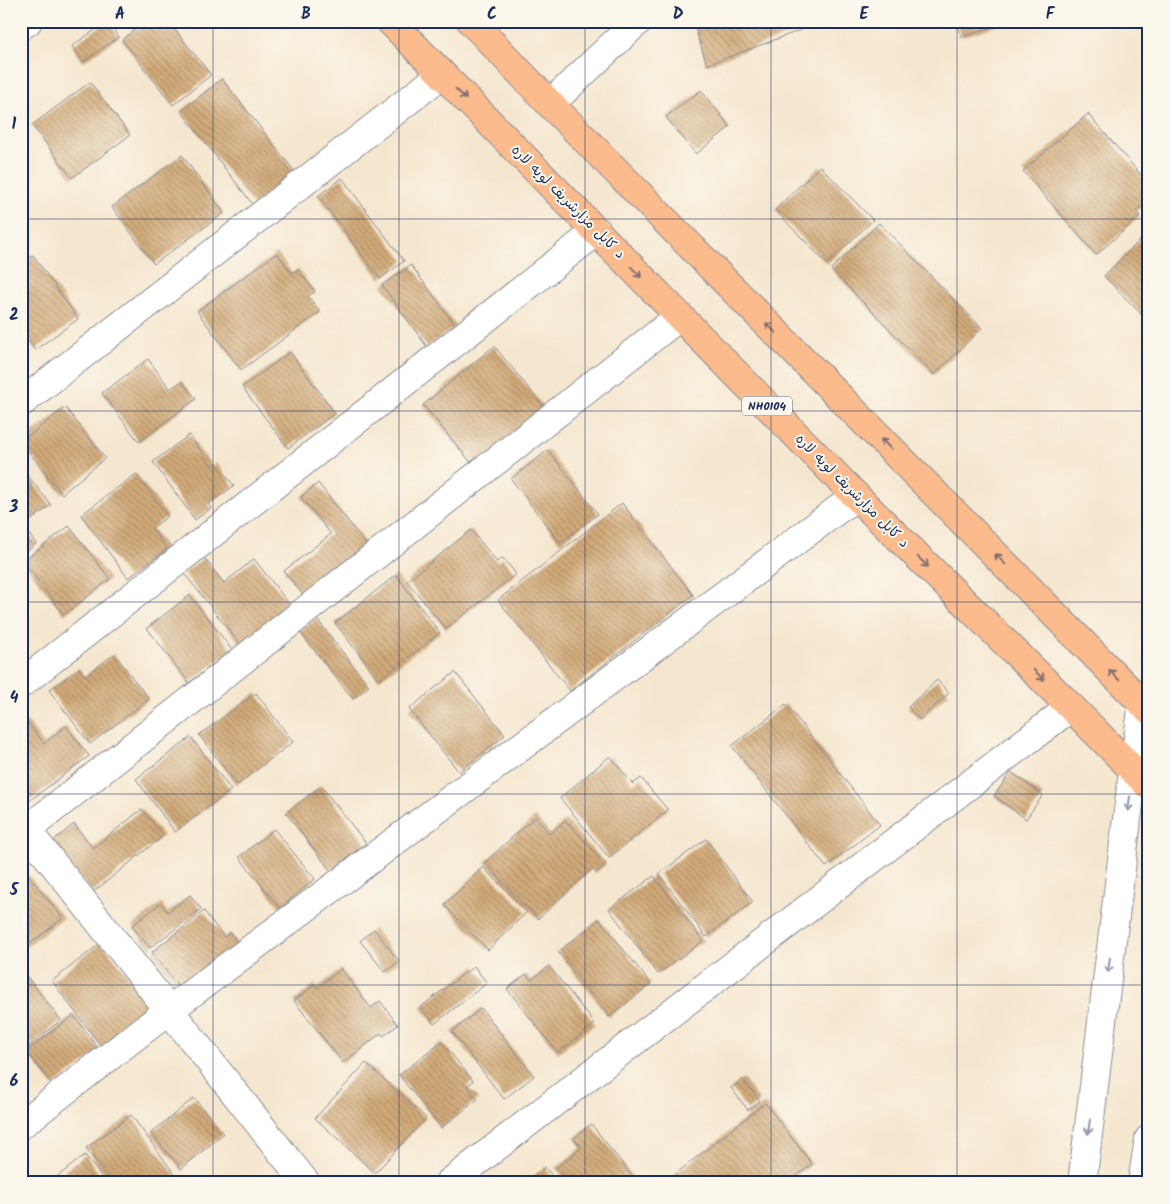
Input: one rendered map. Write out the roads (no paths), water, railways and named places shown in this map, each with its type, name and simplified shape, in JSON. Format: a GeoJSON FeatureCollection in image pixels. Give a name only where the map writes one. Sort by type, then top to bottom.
{"type":"FeatureCollection","features":[{"type":"Feature","properties":{"kind":"highway","name":"د کابل مزارشریف لویه لاره"},"geometry":{"type":"LineString","coordinates":[[390,21],[856,496],[1141,778]]}},
{"type":"Feature","properties":{"kind":"highway"},"geometry":{"type":"LineString","coordinates":[[471,21],[550,104],[1146,707]]}},
{"type":"Feature","properties":{"kind":"street"},"geometry":{"type":"LineString","coordinates":[[21,26],[28,21]]}},
{"type":"Feature","properties":{"kind":"street"},"geometry":{"type":"LineString","coordinates":[[550,104],[638,21]]}},
{"type":"Feature","properties":{"kind":"street"},"geometry":{"type":"LineString","coordinates":[[21,403],[442,75]]}},
{"type":"Feature","properties":{"kind":"street"},"geometry":{"type":"LineString","coordinates":[[21,684],[597,232]]}},
{"type":"Feature","properties":{"kind":"street"},"geometry":{"type":"LineString","coordinates":[[306,1183],[23,829],[679,316]]}},
{"type":"Feature","properties":{"kind":"street"},"geometry":{"type":"LineString","coordinates":[[21,1125],[168,1011],[856,496]]}},
{"type":"Feature","properties":{"kind":"street"},"geometry":{"type":"LineString","coordinates":[[449,1183],[1071,707]]}},
{"type":"Feature","properties":{"kind":"street"},"geometry":{"type":"LineString","coordinates":[[1082,1183],[1141,778],[1146,707]]}},
{"type":"Feature","properties":{"kind":"street"},"geometry":{"type":"LineString","coordinates":[[1142,1183],[1149,1139]]}}]}
